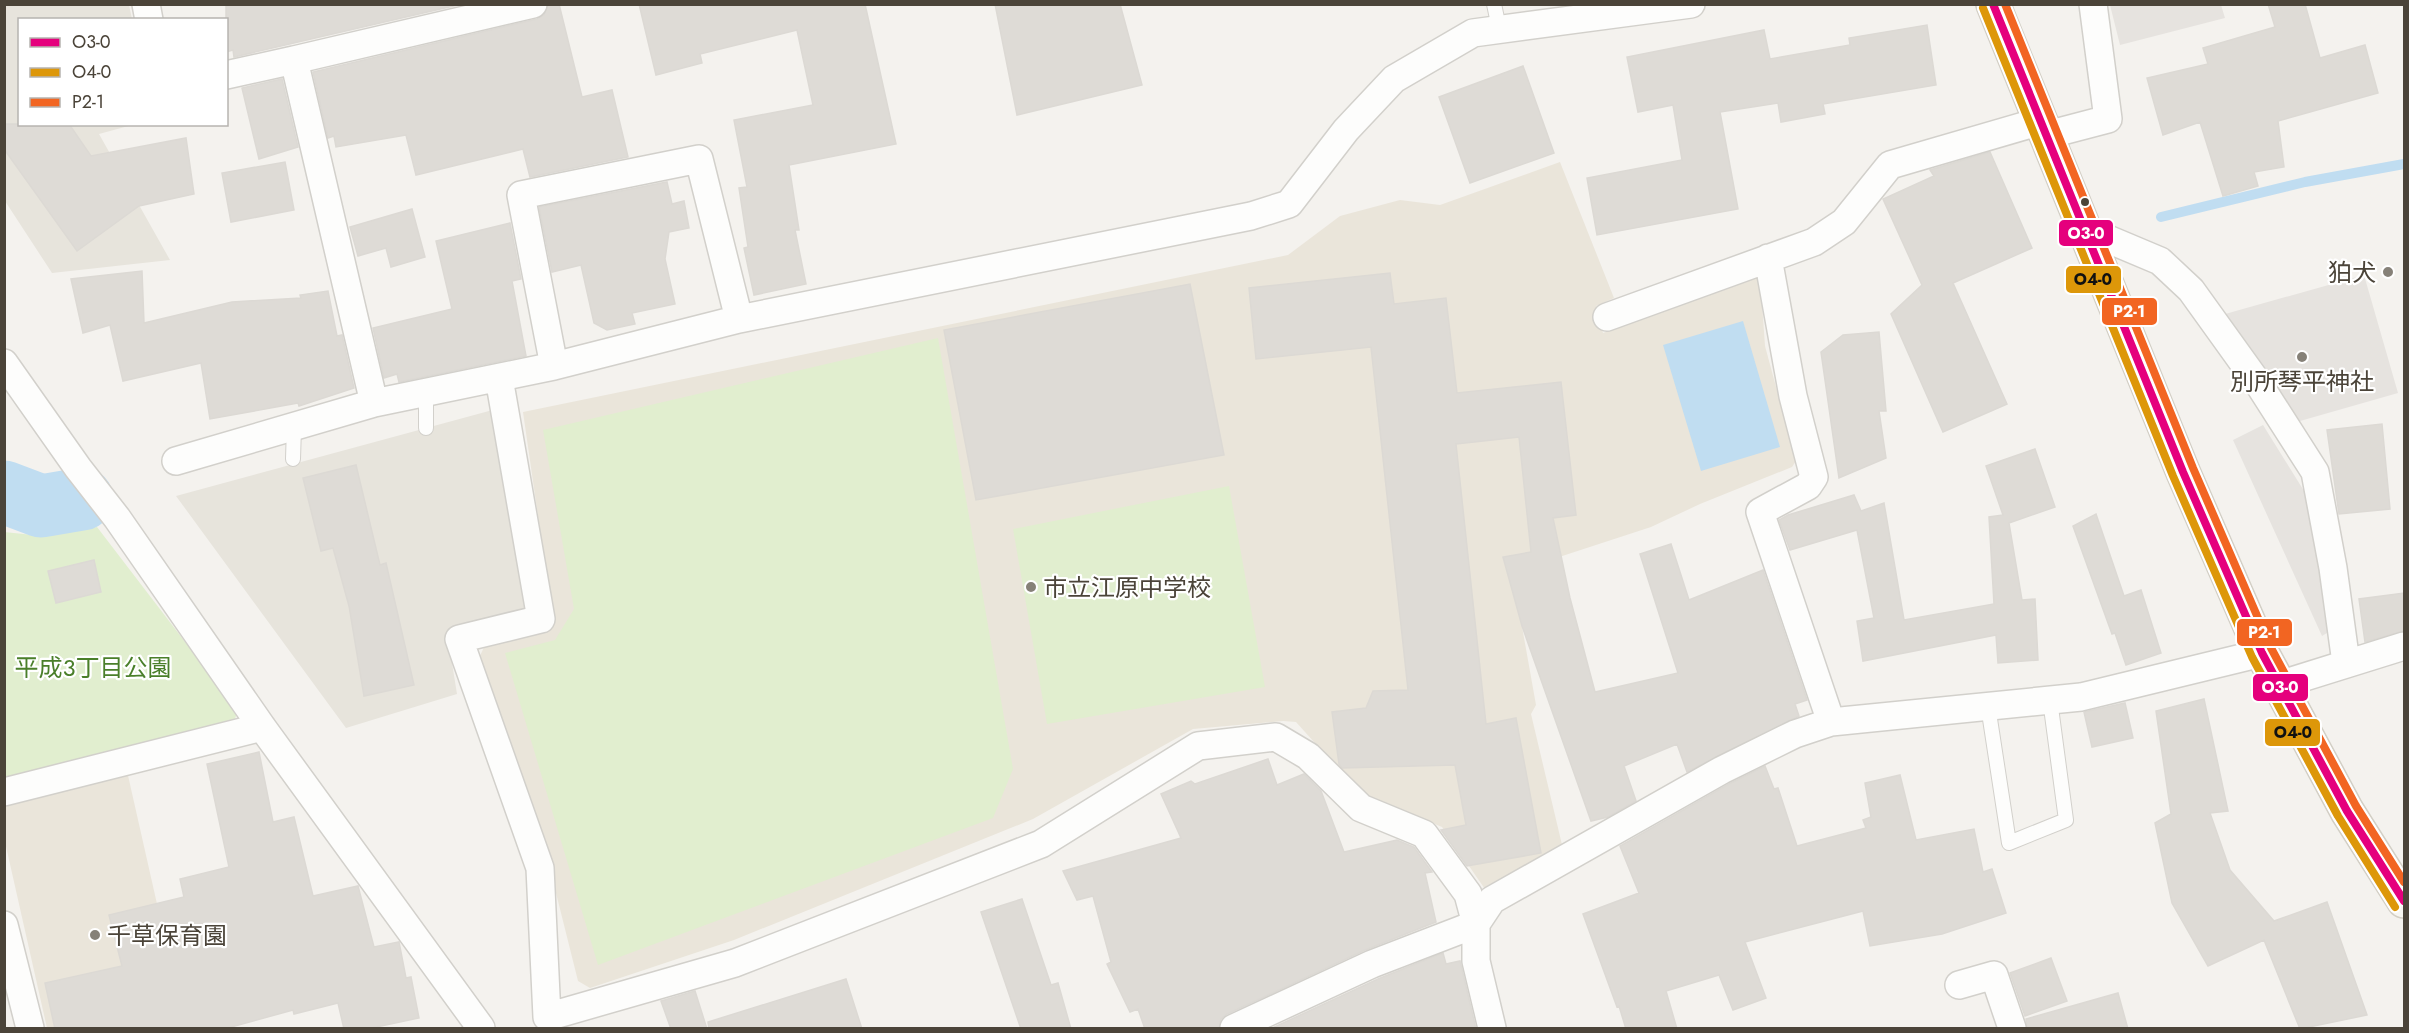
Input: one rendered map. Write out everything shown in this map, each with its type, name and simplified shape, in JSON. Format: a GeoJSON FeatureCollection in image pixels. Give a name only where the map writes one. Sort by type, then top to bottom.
{"type":"FeatureCollection","features":[{"type":"Feature","properties":{"kind":"street"},"geometry":{"type":"LineString","coordinates":[[228,75],[533,4]]}},
{"type":"Feature","properties":{"kind":"street"},"geometry":{"type":"LineString","coordinates":[[177,461],[374,403],[554,366],[739,319],[1251,216],[1289,204],[1346,130],[1394,79],[1473,33],[1496,16],[1691,4]]}},
{"type":"Feature","properties":{"kind":"street"},"geometry":{"type":"LineString","coordinates":[[1993,4],[2182,472],[2262,653],[2347,811],[2404,901]]}},
{"type":"Feature","properties":{"kind":"street"},"geometry":{"type":"LineString","coordinates":[[1607,317],[1814,242],[1844,222],[1890,165],[2044,128],[2108,119],[2093,4]]}},
{"type":"Feature","properties":{"kind":"street"},"geometry":{"type":"LineString","coordinates":[[294,60],[374,403]]}},
{"type":"Feature","properties":{"kind":"street"},"geometry":{"type":"LineString","coordinates":[[554,366],[521,195],[699,159],[739,319]]}},
{"type":"Feature","properties":{"kind":"street"},"geometry":{"type":"LineString","coordinates":[[2084,229],[2160,261],[2191,290],[2260,386],[2315,472],[2329,546],[2346,663]]}},
{"type":"Feature","properties":{"kind":"street"},"geometry":{"type":"LineString","coordinates":[[1768,258],[1793,396],[1814,477],[1808,486],[1760,512],[1831,722]]}},
{"type":"Feature","properties":{"kind":"street"},"geometry":{"type":"LineString","coordinates":[[4,363],[78,468],[117,518],[262,727],[484,1028]]}},
{"type":"Feature","properties":{"kind":"street"},"geometry":{"type":"LineString","coordinates":[[499,378],[541,619],[459,639],[540,868],[547,1017],[735,963],[1041,844],[1198,746],[1276,737],[1308,756],[1361,808],[1424,834],[1468,894],[1476,924],[1476,961],[1492,1029]]}},
{"type":"Feature","properties":{"kind":"street"},"geometry":{"type":"LineString","coordinates":[[2279,685],[2404,646]]}},
{"type":"Feature","properties":{"kind":"street"},"geometry":{"type":"LineString","coordinates":[[1234,1029],[1372,964],[1476,924],[1492,900],[1722,770],[1795,734],[1831,722],[2081,697],[2262,653]]}},
{"type":"Feature","properties":{"kind":"street"},"geometry":{"type":"LineString","coordinates":[[4,792],[262,727]]}},
{"type":"Feature","properties":{"kind":"street"},"geometry":{"type":"LineString","coordinates":[[4,925],[30,1029]]}},
{"type":"Feature","properties":{"kind":"street"},"geometry":{"type":"LineString","coordinates":[[1959,985],[1994,975],[2012,1029]]}},
{"type":"Feature","properties":{"kind":"lane"},"geometry":{"type":"LineString","coordinates":[[426,393],[426,428]]}},
{"type":"Feature","properties":{"kind":"lane"},"geometry":{"type":"LineString","coordinates":[[293,459],[294,427]]}},
{"type":"Feature","properties":{"kind":"lane"},"geometry":{"type":"LineString","coordinates":[[1988,706],[2009,843],[2066,820],[2050,700]]}},
{"type":"Feature","properties":{"kind":"shaded area"},"geometry":{"type":"Polygon","coordinates":[[[4,5],[129,5],[132,18],[18,18],[18,126],[128,126],[99,134],[170,260],[52,273],[5,201],[4,5]]]}},
{"type":"Feature","properties":{"kind":"shaded area"},"geometry":{"type":"Polygon","coordinates":[[[2110,5],[2221,5],[2225,18],[2120,45],[2110,5]]]}},
{"type":"Feature","properties":{"kind":"shaded area","name":"市立江原中学校"},"geometry":{"type":"Polygon","coordinates":[[[1560,162],[1614,298],[1596,306],[1603,333],[1760,275],[1765,346],[1796,461],[1792,467],[1700,504],[1651,527],[1510,573],[1536,705],[1531,714],[1563,849],[1487,892],[1442,827],[1360,793],[1296,722],[1283,721],[1193,729],[1033,819],[734,940],[590,988],[578,981],[551,873],[479,658],[485,645],[553,620],[523,412],[1288,255],[1340,216],[1400,200],[1440,205],[1560,162]]]}},
{"type":"Feature","properties":{"kind":"shaded area"},"geometry":{"type":"Polygon","coordinates":[[[2364,275],[2398,393],[2286,425],[2211,318],[2364,275]]]}},
{"type":"Feature","properties":{"kind":"shaded area"},"geometry":{"type":"Polygon","coordinates":[[[500,408],[528,603],[519,615],[447,632],[457,694],[346,728],[176,496],[500,408]]]}},
{"type":"Feature","properties":{"kind":"shaded area"},"geometry":{"type":"Polygon","coordinates":[[[2263,425],[2314,507],[2335,628],[2322,636],[2233,440],[2263,425]]]}},
{"type":"Feature","properties":{"kind":"shaded area","name":"千草保育園"},"geometry":{"type":"Polygon","coordinates":[[[127,771],[185,1028],[47,1028],[5,842],[4,802],[127,771]]]}},
{"type":"Feature","properties":{"kind":"green space"},"geometry":{"type":"Polygon","coordinates":[[[938,338],[1013,769],[993,818],[598,965],[505,653],[555,640],[574,609],[543,430],[938,338]]]}},
{"type":"Feature","properties":{"kind":"green space"},"geometry":{"type":"Polygon","coordinates":[[[1229,486],[1265,687],[1047,724],[1013,529],[1229,486]]]}},
{"type":"Feature","properties":{"kind":"green space","name":"平成3丁目公園"},"geometry":{"type":"Polygon","coordinates":[[[97,527],[238,711],[232,726],[5,778],[4,532],[43,536],[97,527]]]}},
{"type":"Feature","properties":{"kind":"water"},"geometry":{"type":"Polygon","coordinates":[[[1743,321],[1780,447],[1701,471],[1663,345],[1743,321]]]}},
{"type":"Feature","properties":{"kind":"building"},"geometry":{"type":"Polygon","coordinates":[[[226,4],[462,4],[234,57],[233,50],[228,51],[228,18],[226,18],[226,4]]]}},
{"type":"Feature","properties":{"kind":"building"},"geometry":{"type":"Polygon","coordinates":[[[548,4],[559,4],[582,97],[612,90],[628,157],[530,177],[523,149],[416,175],[406,135],[336,147],[334,136],[328,138],[313,72],[537,19],[544,15],[548,4]]]}},
{"type":"Feature","properties":{"kind":"building"},"geometry":{"type":"Polygon","coordinates":[[[639,4],[865,4],[896,144],[789,165],[799,230],[795,230],[806,284],[754,295],[744,248],[748,247],[739,188],[747,187],[734,120],[813,105],[797,30],[700,54],[702,63],[656,75],[639,4]]]}},
{"type":"Feature","properties":{"kind":"building"},"geometry":{"type":"Polygon","coordinates":[[[995,4],[1120,4],[1142,85],[1017,115],[995,4]]]}},
{"type":"Feature","properties":{"kind":"building"},"geometry":{"type":"Polygon","coordinates":[[[2268,4],[2305,4],[2320,58],[2365,45],[2378,93],[2278,121],[2284,167],[2254,172],[2258,186],[2223,196],[2200,122],[2163,135],[2147,78],[2208,64],[2203,48],[2275,27],[2268,4]]]}},
{"type":"Feature","properties":{"kind":"building"},"geometry":{"type":"Polygon","coordinates":[[[1927,25],[1936,85],[1823,104],[1825,114],[1781,122],[1778,103],[1720,112],[1738,209],[1597,235],[1587,178],[1682,160],[1673,105],[1638,112],[1627,57],[1764,30],[1770,59],[1850,45],[1849,38],[1927,25]]]}},
{"type":"Feature","properties":{"kind":"building"},"geometry":{"type":"Polygon","coordinates":[[[1523,66],[1554,153],[1470,183],[1439,97],[1523,66]]]}},
{"type":"Feature","properties":{"kind":"building"},"geometry":{"type":"Polygon","coordinates":[[[282,79],[298,147],[259,159],[242,88],[282,79]]]}},
{"type":"Feature","properties":{"kind":"building"},"geometry":{"type":"Polygon","coordinates":[[[4,124],[70,126],[91,156],[186,138],[194,194],[139,206],[77,251],[4,149],[4,124]]]}},
{"type":"Feature","properties":{"kind":"building"},"geometry":{"type":"Polygon","coordinates":[[[1990,152],[2032,248],[1953,283],[2007,404],[1943,432],[1891,314],[1922,285],[1883,199],[1934,176],[1930,170],[1990,152]]]}},
{"type":"Feature","properties":{"kind":"building"},"geometry":{"type":"Polygon","coordinates":[[[285,162],[294,210],[231,222],[222,173],[285,162]]]}},
{"type":"Feature","properties":{"kind":"building"},"geometry":{"type":"Polygon","coordinates":[[[667,182],[672,204],[684,201],[689,228],[669,232],[665,259],[675,304],[632,313],[635,324],[607,330],[594,323],[581,265],[552,272],[539,207],[667,182]]]}},
{"type":"Feature","properties":{"kind":"building"},"geometry":{"type":"Polygon","coordinates":[[[412,209],[425,257],[391,267],[386,248],[358,256],[350,227],[412,209]]]}},
{"type":"Feature","properties":{"kind":"building"},"geometry":{"type":"Polygon","coordinates":[[[510,223],[521,279],[512,281],[526,356],[399,382],[397,374],[384,378],[373,328],[452,309],[436,241],[510,223]]]}},
{"type":"Feature","properties":{"kind":"building"},"geometry":{"type":"Polygon","coordinates":[[[142,271],[144,323],[232,302],[301,298],[300,295],[328,291],[337,336],[342,335],[354,388],[299,406],[298,403],[210,419],[201,363],[123,381],[110,325],[83,333],[71,279],[142,271]]]}},
{"type":"Feature","properties":{"kind":"building"},"geometry":{"type":"Polygon","coordinates":[[[1390,273],[1394,304],[1446,298],[1457,393],[1561,382],[1576,515],[1553,518],[1570,598],[1595,692],[1678,673],[1640,554],[1671,544],[1689,600],[1763,570],[1807,700],[1795,704],[1799,716],[1687,772],[1677,744],[1624,766],[1636,801],[1608,817],[1591,821],[1522,626],[1503,557],[1531,552],[1519,437],[1456,444],[1486,724],[1516,718],[1541,853],[1467,866],[1441,830],[1466,825],[1455,765],[1342,768],[1339,764],[1332,712],[1366,708],[1373,691],[1408,690],[1371,347],[1256,359],[1249,288],[1390,273]]]}},
{"type":"Feature","properties":{"kind":"building"},"geometry":{"type":"Polygon","coordinates":[[[1190,284],[1224,455],[976,500],[944,330],[1190,284]]]}},
{"type":"Feature","properties":{"kind":"building"},"geometry":{"type":"Polygon","coordinates":[[[1879,332],[1886,411],[1879,411],[1886,458],[1839,478],[1821,352],[1843,335],[1879,332]]]}},
{"type":"Feature","properties":{"kind":"building"},"geometry":{"type":"Polygon","coordinates":[[[2382,424],[2390,509],[2339,514],[2327,430],[2382,424]]]}},
{"type":"Feature","properties":{"kind":"building"},"geometry":{"type":"Polygon","coordinates":[[[2035,449],[2055,507],[2009,523],[2022,600],[2035,599],[2038,660],[1998,663],[1996,635],[1863,661],[1857,621],[1874,618],[1857,530],[1790,550],[1779,520],[1788,515],[1854,495],[1861,511],[1884,503],[1904,620],[1994,604],[1989,517],[2003,515],[1986,466],[2035,449]]]}},
{"type":"Feature","properties":{"kind":"building"},"geometry":{"type":"Polygon","coordinates":[[[356,465],[380,565],[386,563],[414,685],[364,696],[349,606],[333,548],[321,551],[303,478],[356,465]]]}},
{"type":"Feature","properties":{"kind":"building"},"geometry":{"type":"Polygon","coordinates":[[[2096,514],[2124,596],[2141,590],[2161,653],[2126,665],[2115,633],[2112,634],[2073,526],[2096,514]]]}},
{"type":"Feature","properties":{"kind":"building"},"geometry":{"type":"Polygon","coordinates":[[[94,560],[101,592],[56,603],[48,571],[94,560]]]}},
{"type":"Feature","properties":{"kind":"building"},"geometry":{"type":"Polygon","coordinates":[[[2404,593],[2404,631],[2365,642],[2359,599],[2404,593]]]}},
{"type":"Feature","properties":{"kind":"building"},"geometry":{"type":"Polygon","coordinates":[[[2204,699],[2228,811],[2210,813],[2230,870],[2274,921],[2327,902],[2367,1015],[2300,1029],[2264,940],[2208,966],[2172,903],[2155,823],[2171,814],[2156,711],[2204,699]]]}},
{"type":"Feature","properties":{"kind":"building"},"geometry":{"type":"Polygon","coordinates":[[[2125,703],[2133,738],[2092,747],[2084,712],[2125,703]]]}},
{"type":"Feature","properties":{"kind":"building"},"geometry":{"type":"Polygon","coordinates":[[[259,752],[273,822],[294,817],[313,896],[358,886],[374,947],[399,942],[406,978],[411,977],[419,1018],[367,1029],[344,1029],[338,1003],[294,1014],[293,1010],[224,1029],[55,1029],[45,983],[122,966],[109,915],[184,897],[180,879],[229,867],[207,764],[259,752]]]}},
{"type":"Feature","properties":{"kind":"building"},"geometry":{"type":"Polygon","coordinates":[[[1268,759],[1277,785],[1304,774],[1321,791],[1344,852],[1397,840],[1414,847],[1432,872],[1425,873],[1436,922],[1365,950],[1227,1014],[1221,1019],[1219,1029],[1145,1029],[1138,1009],[1130,1012],[1107,964],[1111,962],[1093,896],[1077,900],[1063,871],[1181,838],[1161,794],[1191,781],[1195,784],[1268,759]]]}},
{"type":"Feature","properties":{"kind":"building"},"geometry":{"type":"Polygon","coordinates":[[[1765,766],[1774,789],[1778,788],[1797,846],[1866,828],[1863,820],[1871,817],[1865,783],[1900,775],[1916,840],[1974,829],[1983,872],[1992,869],[2006,913],[1942,934],[1870,946],[1863,911],[1745,942],[1766,998],[1733,1010],[1719,975],[1666,991],[1677,1029],[1626,1029],[1583,914],[1639,893],[1620,846],[1765,766]]]}},
{"type":"Feature","properties":{"kind":"building"},"geometry":{"type":"Polygon","coordinates":[[[1022,899],[1051,985],[1058,983],[1071,1029],[1021,1029],[981,912],[1022,899]]]}},
{"type":"Feature","properties":{"kind":"building"},"geometry":{"type":"Polygon","coordinates":[[[1443,953],[1446,964],[1460,961],[1476,1029],[1270,1029],[1378,979],[1443,953]]]}},
{"type":"Feature","properties":{"kind":"building"},"geometry":{"type":"Polygon","coordinates":[[[2051,958],[2067,1001],[2025,1016],[2010,973],[2051,958]]]}},
{"type":"Feature","properties":{"kind":"building"},"geometry":{"type":"Polygon","coordinates":[[[846,979],[862,1029],[709,1029],[708,1022],[846,979]]]}},
{"type":"Feature","properties":{"kind":"building"},"geometry":{"type":"Polygon","coordinates":[[[695,991],[707,1029],[671,1029],[661,1001],[695,991]]]}},
{"type":"Feature","properties":{"kind":"building"},"geometry":{"type":"Polygon","coordinates":[[[2118,993],[2128,1029],[2027,1029],[2026,1019],[2118,993]]]}},
{"type":"Feature","properties":{"kind":"waterway"},"geometry":{"type":"LineString","coordinates":[[2161,217],[2305,182],[2404,164]]}},
{"type":"Feature","properties":{"kind":"waterway"},"geometry":{"type":"LineString","coordinates":[[4,492],[41,506],[82,499]]}},
{"type":"Feature","properties":{"kind":"transit line","name":"O3-0"},"geometry":{"type":"LineString","coordinates":[[1993,4],[2183,472],[2262,653],[2347,811],[2404,901]]}},
{"type":"Feature","properties":{"kind":"transit line","name":"P2-1"},"geometry":{"type":"LineString","coordinates":[[2005,4],[2193,468],[2271,648],[2356,806],[2404,882]]}},
{"type":"Feature","properties":{"kind":"transit line","name":"O4-0"},"geometry":{"type":"LineString","coordinates":[[1983,8],[2173,476],[2252,657],[2338,816],[2395,907]]}},
{"type":"Feature","properties":{"kind":"place","name":"狛犬"},"geometry":{"type":"Point","coordinates":[2388,272]}},
{"type":"Feature","properties":{"kind":"place","name":"別所琴平神社"},"geometry":{"type":"Point","coordinates":[2302,357]}},
{"type":"Feature","properties":{"kind":"place","name":"市立江原中学校"},"geometry":{"type":"Point","coordinates":[1031,587]}},
{"type":"Feature","properties":{"kind":"place","name":"千草保育園"},"geometry":{"type":"Point","coordinates":[95,935]}}]}
